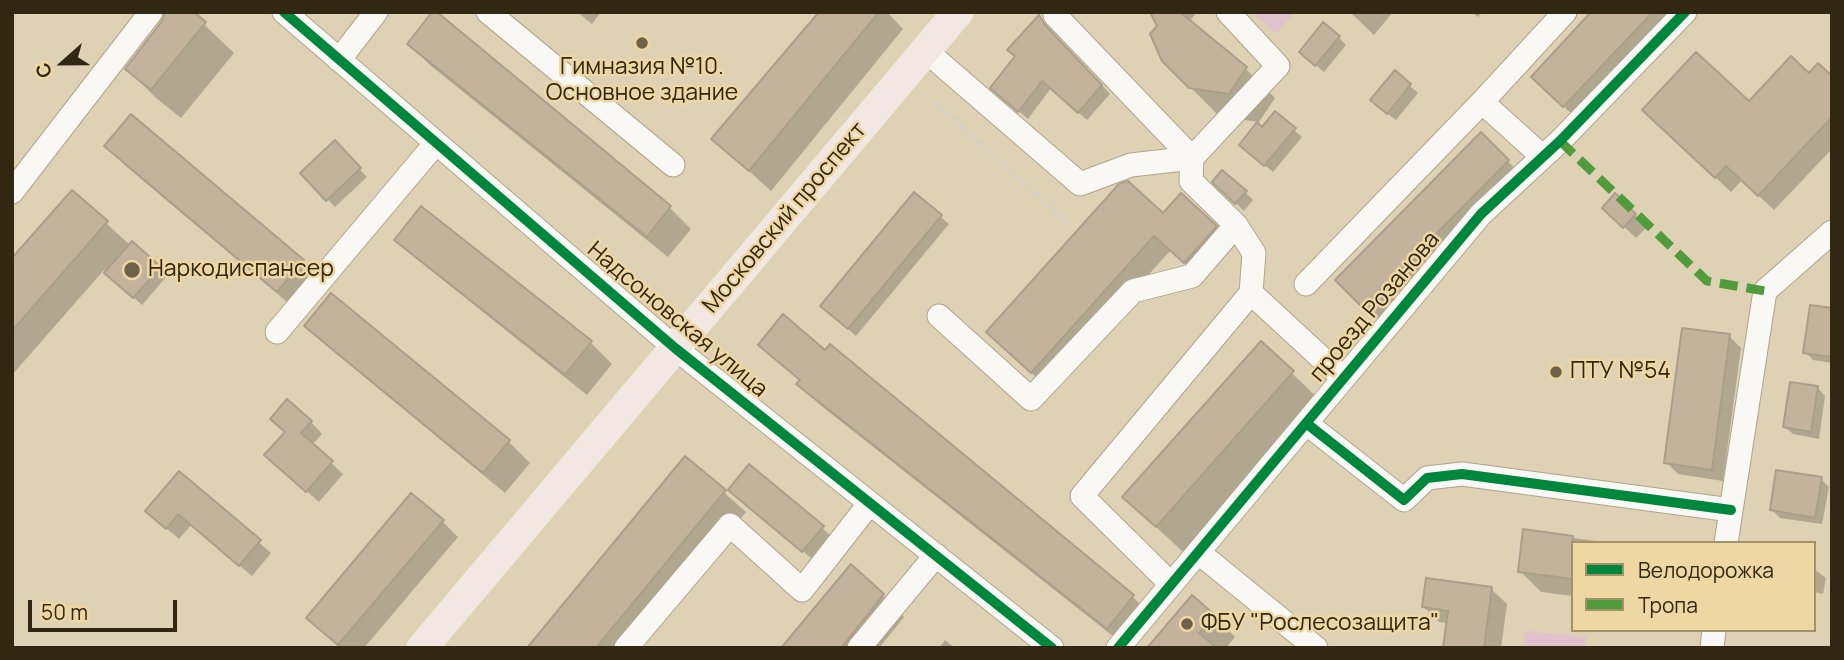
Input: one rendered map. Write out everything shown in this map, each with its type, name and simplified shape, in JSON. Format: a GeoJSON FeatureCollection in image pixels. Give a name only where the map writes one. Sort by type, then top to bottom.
{"type":"FeatureCollection","features":[{"type":"Feature","properties":{"kind":"main road","name":"Московский проспект"},"geometry":{"type":"LineString","coordinates":[[422,648],[958,12]]}},
{"type":"Feature","properties":{"kind":"street"},"geometry":{"type":"LineString","coordinates":[[12,192],[151,12]]}},
{"type":"Feature","properties":{"kind":"street","name":"Надсоновская улица"},"geometry":{"type":"LineString","coordinates":[[284,12],[675,348],[1052,648]]}},
{"type":"Feature","properties":{"kind":"street"},"geometry":{"type":"LineString","coordinates":[[339,60],[376,12]]}},
{"type":"Feature","properties":{"kind":"street"},"geometry":{"type":"LineString","coordinates":[[488,12],[673,165]]}},
{"type":"Feature","properties":{"kind":"street"},"geometry":{"type":"LineString","coordinates":[[1057,12],[1055,15],[1192,158],[1191,181],[1236,225],[1254,253],[1251,293],[1082,496],[1171,584]]}},
{"type":"Feature","properties":{"kind":"street"},"geometry":{"type":"LineString","coordinates":[[926,51],[1080,184],[1131,165],[1192,158],[1278,66],[1228,12]]}},
{"type":"Feature","properties":{"kind":"street"},"geometry":{"type":"LineString","coordinates":[[1306,284],[1565,12]]}},
{"type":"Feature","properties":{"kind":"street","name":"проезд Розанова"},"geometry":{"type":"LineString","coordinates":[[1118,648],[1480,214],[1542,157],[1685,12]]}},
{"type":"Feature","properties":{"kind":"street"},"geometry":{"type":"LineString","coordinates":[[1482,102],[1542,157]]}},
{"type":"Feature","properties":{"kind":"street"},"geometry":{"type":"LineString","coordinates":[[277,332],[436,143]]}},
{"type":"Feature","properties":{"kind":"street"},"geometry":{"type":"LineString","coordinates":[[939,316],[1031,399],[1133,291],[1192,276],[1236,225]]}},
{"type":"Feature","properties":{"kind":"street"},"geometry":{"type":"LineString","coordinates":[[1726,541],[1765,291],[1832,232]]}},
{"type":"Feature","properties":{"kind":"street"},"geometry":{"type":"LineString","coordinates":[[1251,293],[1343,378]]}},
{"type":"Feature","properties":{"kind":"street"},"geometry":{"type":"LineString","coordinates":[[1306,423],[1404,500],[1427,478],[1462,474],[1731,510]]}},
{"type":"Feature","properties":{"kind":"street"},"geometry":{"type":"LineString","coordinates":[[626,648],[730,525],[802,590],[870,503]]}},
{"type":"Feature","properties":{"kind":"street"},"geometry":{"type":"LineString","coordinates":[[1198,552],[1311,646]]}},
{"type":"Feature","properties":{"kind":"street"},"geometry":{"type":"LineString","coordinates":[[859,648],[936,555]]}},
{"type":"Feature","properties":{"kind":"path"},"geometry":{"type":"LineString","coordinates":[[934,101],[1067,222]]}},
{"type":"Feature","properties":{"kind":"shaded area"},"geometry":{"type":"Polygon","coordinates":[[[1252,12],[1295,12],[1276,34],[1252,12]]]}},
{"type":"Feature","properties":{"kind":"shaded area"},"geometry":{"type":"Polygon","coordinates":[[[1525,631],[1586,637],[1585,648],[1523,648],[1525,631]]]}},
{"type":"Feature","properties":{"kind":"building"},"geometry":{"type":"Polygon","coordinates":[[[165,12],[194,12],[206,22],[151,90],[125,69],[162,21],[165,12]]]}},
{"type":"Feature","properties":{"kind":"building"},"geometry":{"type":"Polygon","coordinates":[[[432,12],[437,12],[671,206],[647,237],[407,44],[432,12]]]}},
{"type":"Feature","properties":{"kind":"building"},"geometry":{"type":"Polygon","coordinates":[[[819,12],[879,12],[749,171],[711,139],[819,12]]]}},
{"type":"Feature","properties":{"kind":"building"},"geometry":{"type":"Polygon","coordinates":[[[1150,12],[1180,12],[1247,67],[1229,94],[1189,88],[1162,61],[1150,34],[1157,26],[1150,12]]]}},
{"type":"Feature","properties":{"kind":"building"},"geometry":{"type":"Polygon","coordinates":[[[1591,12],[1653,12],[1563,107],[1531,77],[1591,12]]]}},
{"type":"Feature","properties":{"kind":"building"},"geometry":{"type":"Polygon","coordinates":[[[1039,15],[1045,25],[1102,85],[1078,113],[1042,81],[1018,112],[990,88],[1015,56],[1007,50],[1039,15]]]}},
{"type":"Feature","properties":{"kind":"building"},"geometry":{"type":"Polygon","coordinates":[[[1323,22],[1340,36],[1315,66],[1299,52],[1323,22]]]}},
{"type":"Feature","properties":{"kind":"building"},"geometry":{"type":"Polygon","coordinates":[[[1696,52],[1749,101],[1791,56],[1809,73],[1818,63],[1832,76],[1832,117],[1758,196],[1726,166],[1715,178],[1642,110],[1696,52]]]}},
{"type":"Feature","properties":{"kind":"building"},"geometry":{"type":"Polygon","coordinates":[[[1395,70],[1411,84],[1387,114],[1370,100],[1395,70]]]}},
{"type":"Feature","properties":{"kind":"building"},"geometry":{"type":"Polygon","coordinates":[[[1275,111],[1296,128],[1264,166],[1239,145],[1257,122],[1262,127],[1275,111]]]}},
{"type":"Feature","properties":{"kind":"building"},"geometry":{"type":"Polygon","coordinates":[[[131,114],[304,260],[277,292],[104,146],[131,114]]]}},
{"type":"Feature","properties":{"kind":"building"},"geometry":{"type":"Polygon","coordinates":[[[1481,132],[1509,160],[1363,308],[1335,280],[1481,132]]]}},
{"type":"Feature","properties":{"kind":"building"},"geometry":{"type":"Polygon","coordinates":[[[335,140],[361,168],[326,201],[300,173],[335,140]]]}},
{"type":"Feature","properties":{"kind":"building"},"geometry":{"type":"Polygon","coordinates":[[[1222,170],[1247,191],[1235,204],[1212,182],[1222,170]]]}},
{"type":"Feature","properties":{"kind":"building"},"geometry":{"type":"Polygon","coordinates":[[[1128,181],[1163,213],[1181,193],[1217,226],[1184,263],[1154,236],[1031,373],[986,332],[1119,184],[1128,181]]]}},
{"type":"Feature","properties":{"kind":"building"},"geometry":{"type":"Polygon","coordinates":[[[72,190],[108,221],[12,331],[12,258],[72,190]]]}},
{"type":"Feature","properties":{"kind":"building"},"geometry":{"type":"Polygon","coordinates":[[[914,192],[942,215],[848,329],[820,306],[914,192]]]}},
{"type":"Feature","properties":{"kind":"building"},"geometry":{"type":"Polygon","coordinates":[[[1615,193],[1636,214],[1623,228],[1602,208],[1615,193]]]}},
{"type":"Feature","properties":{"kind":"building"},"geometry":{"type":"Polygon","coordinates":[[[421,206],[592,341],[565,375],[394,240],[421,206]]]}},
{"type":"Feature","properties":{"kind":"building","name":"Наркодиспансер"},"geometry":{"type":"Polygon","coordinates":[[[132,241],[161,267],[133,298],[104,273],[132,241]]]}},
{"type":"Feature","properties":{"kind":"building"},"geometry":{"type":"Polygon","coordinates":[[[331,293],[510,440],[483,473],[304,326],[331,293]]]}},
{"type":"Feature","properties":{"kind":"building"},"geometry":{"type":"Polygon","coordinates":[[[1810,305],[1832,308],[1832,357],[1803,353],[1810,305]]]}},
{"type":"Feature","properties":{"kind":"building"},"geometry":{"type":"Polygon","coordinates":[[[783,314],[825,350],[830,344],[1134,595],[1107,629],[796,384],[800,380],[758,345],[783,314]]]}},
{"type":"Feature","properties":{"kind":"building"},"geometry":{"type":"Polygon","coordinates":[[[1682,328],[1730,334],[1712,470],[1664,463],[1682,328]]]}},
{"type":"Feature","properties":{"kind":"building"},"geometry":{"type":"Polygon","coordinates":[[[1261,341],[1294,371],[1156,527],[1122,497],[1261,341]]]}},
{"type":"Feature","properties":{"kind":"building"},"geometry":{"type":"Polygon","coordinates":[[[1790,382],[1818,386],[1811,432],[1783,427],[1790,382]]]}},
{"type":"Feature","properties":{"kind":"building"},"geometry":{"type":"Polygon","coordinates":[[[287,399],[312,421],[301,433],[333,461],[306,492],[264,455],[285,432],[270,419],[287,399]]]}},
{"type":"Feature","properties":{"kind":"building"},"geometry":{"type":"Polygon","coordinates":[[[685,456],[726,490],[596,648],[527,648],[685,456]]]}},
{"type":"Feature","properties":{"kind":"building"},"geometry":{"type":"Polygon","coordinates":[[[749,464],[824,526],[802,552],[728,490],[749,464]]]}},
{"type":"Feature","properties":{"kind":"building"},"geometry":{"type":"Polygon","coordinates":[[[1776,470],[1822,477],[1815,518],[1770,510],[1776,470]]]}},
{"type":"Feature","properties":{"kind":"building"},"geometry":{"type":"Polygon","coordinates":[[[179,471],[261,540],[239,566],[178,514],[166,529],[145,511],[179,471]]]}},
{"type":"Feature","properties":{"kind":"building"},"geometry":{"type":"Polygon","coordinates":[[[411,493],[444,520],[338,645],[306,618],[411,493]]]}},
{"type":"Feature","properties":{"kind":"building"},"geometry":{"type":"Polygon","coordinates":[[[1523,529],[1573,536],[1571,579],[1518,572],[1523,529]]]}},
{"type":"Feature","properties":{"kind":"building"},"geometry":{"type":"Polygon","coordinates":[[[851,564],[884,594],[841,648],[781,648],[851,564]]]}},
{"type":"Feature","properties":{"kind":"building"},"geometry":{"type":"Polygon","coordinates":[[[1426,578],[1492,587],[1484,648],[1443,648],[1448,611],[1422,607],[1426,578]]]}},
{"type":"Feature","properties":{"kind":"building","name":"ФБУ \"Рослесозащита\""},"geometry":{"type":"Polygon","coordinates":[[[1192,595],[1215,615],[1199,633],[1217,648],[1147,648],[1192,595]]]}},
{"type":"Feature","properties":{"kind":"marked path"},"geometry":{"type":"LineString","coordinates":[[1560,141],[1707,281],[1765,291]]}},
{"type":"Feature","properties":{"kind":"cycle path"},"geometry":{"type":"LineString","coordinates":[[284,12],[675,348],[1052,648]]}},
{"type":"Feature","properties":{"kind":"cycle path"},"geometry":{"type":"LineString","coordinates":[[1118,648],[1481,214],[1560,141],[1685,12]]}},
{"type":"Feature","properties":{"kind":"cycle path"},"geometry":{"type":"LineString","coordinates":[[1306,423],[1404,500],[1427,478],[1462,474],[1731,510]]}},
{"type":"Feature","properties":{"kind":"place","name":"Гимназия №10. Основное здание"},"geometry":{"type":"Point","coordinates":[642,43]}},
{"type":"Feature","properties":{"kind":"place","name":"Наркодиспансер"},"geometry":{"type":"Point","coordinates":[132,270]}},
{"type":"Feature","properties":{"kind":"place","name":"ПТУ №54"},"geometry":{"type":"Point","coordinates":[1556,372]}},
{"type":"Feature","properties":{"kind":"place","name":"ФБУ \"Рослесозащита\""},"geometry":{"type":"Point","coordinates":[1187,624]}}]}
